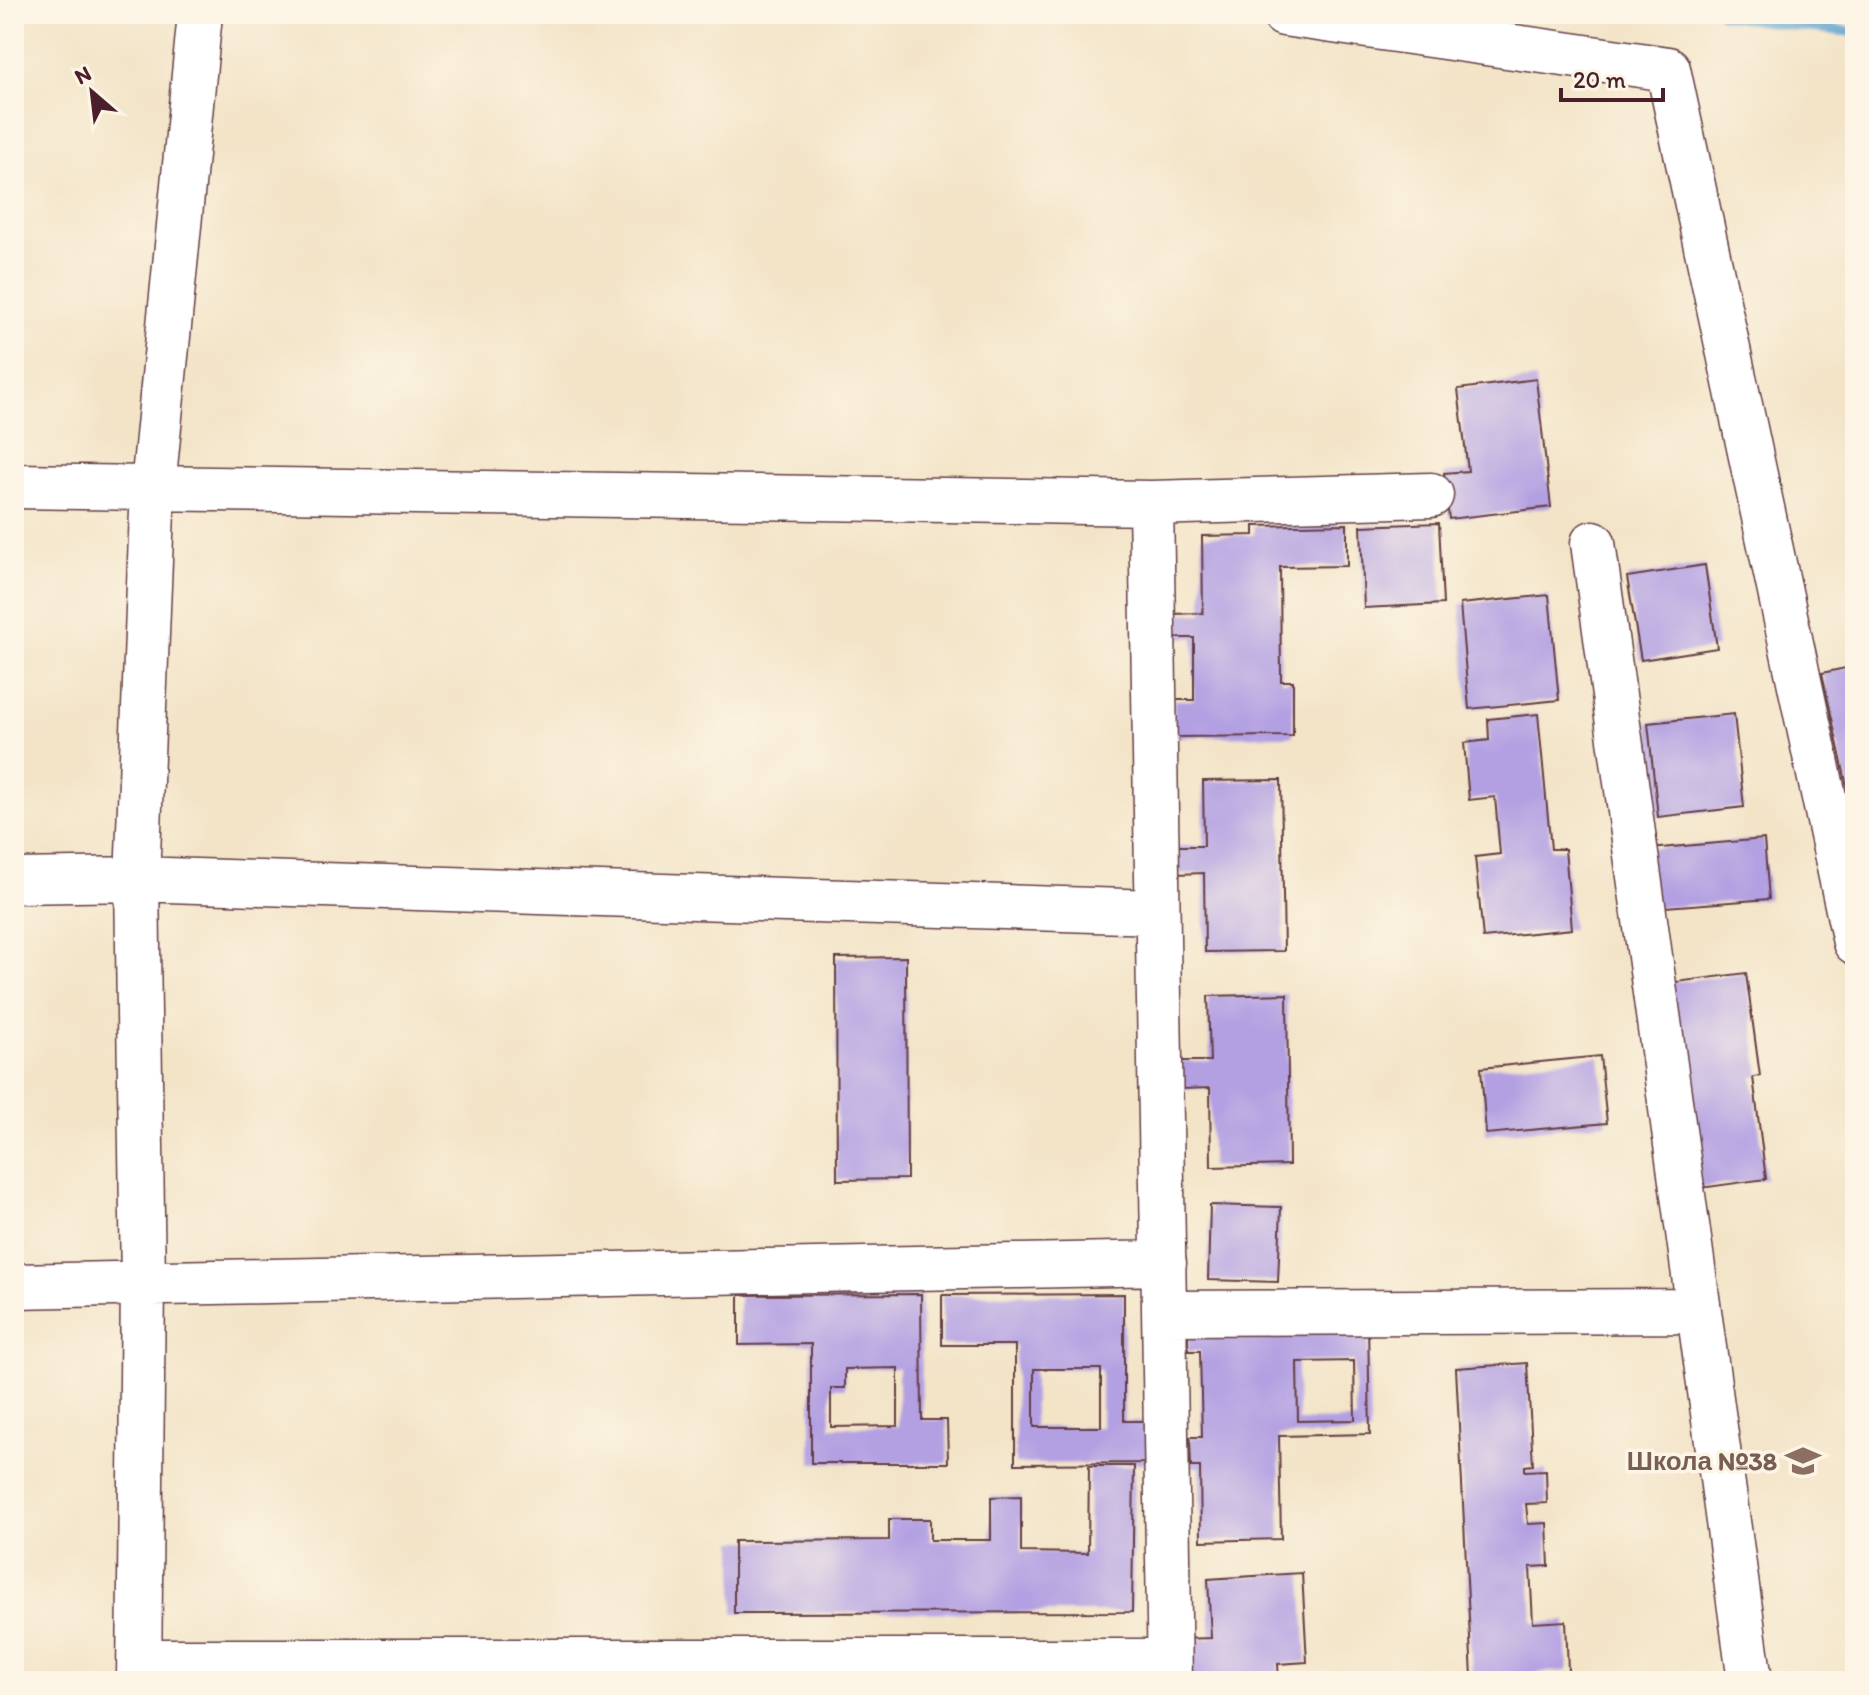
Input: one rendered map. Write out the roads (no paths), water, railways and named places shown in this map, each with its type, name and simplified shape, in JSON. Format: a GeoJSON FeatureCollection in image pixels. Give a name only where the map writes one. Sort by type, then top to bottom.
{"type":"FeatureCollection","features":[{"type":"Feature","properties":{"kind":"street"},"geometry":{"type":"LineString","coordinates":[[200,14],[153,487],[137,879],[143,1281],[140,1671],[1169,1671],[1151,503]]}},
{"type":"Feature","properties":{"kind":"street"},"geometry":{"type":"LineString","coordinates":[[1284,14],[1668,69],[1855,942]]}},
{"type":"Feature","properties":{"kind":"street"},"geometry":{"type":"LineString","coordinates":[[14,486],[1151,503],[1431,495]]}},
{"type":"Feature","properties":{"kind":"street"},"geometry":{"type":"LineString","coordinates":[[1593,543],[1750,1681]]}},
{"type":"Feature","properties":{"kind":"street"},"geometry":{"type":"LineString","coordinates":[[14,881],[137,879],[1157,912]]}},
{"type":"Feature","properties":{"kind":"street"},"geometry":{"type":"LineString","coordinates":[[14,1286],[143,1281],[1164,1263]]}},
{"type":"Feature","properties":{"kind":"street"},"geometry":{"type":"LineString","coordinates":[[1165,1313],[1699,1311]]}},
{"type":"Feature","properties":{"kind":"waterway"},"geometry":{"type":"LineString","coordinates":[[1722,14],[1855,32]]}},
{"type":"Feature","properties":{"kind":"place","name":"Школа №38"},"geometry":{"type":"Point","coordinates":[1803,1461]}}]}
